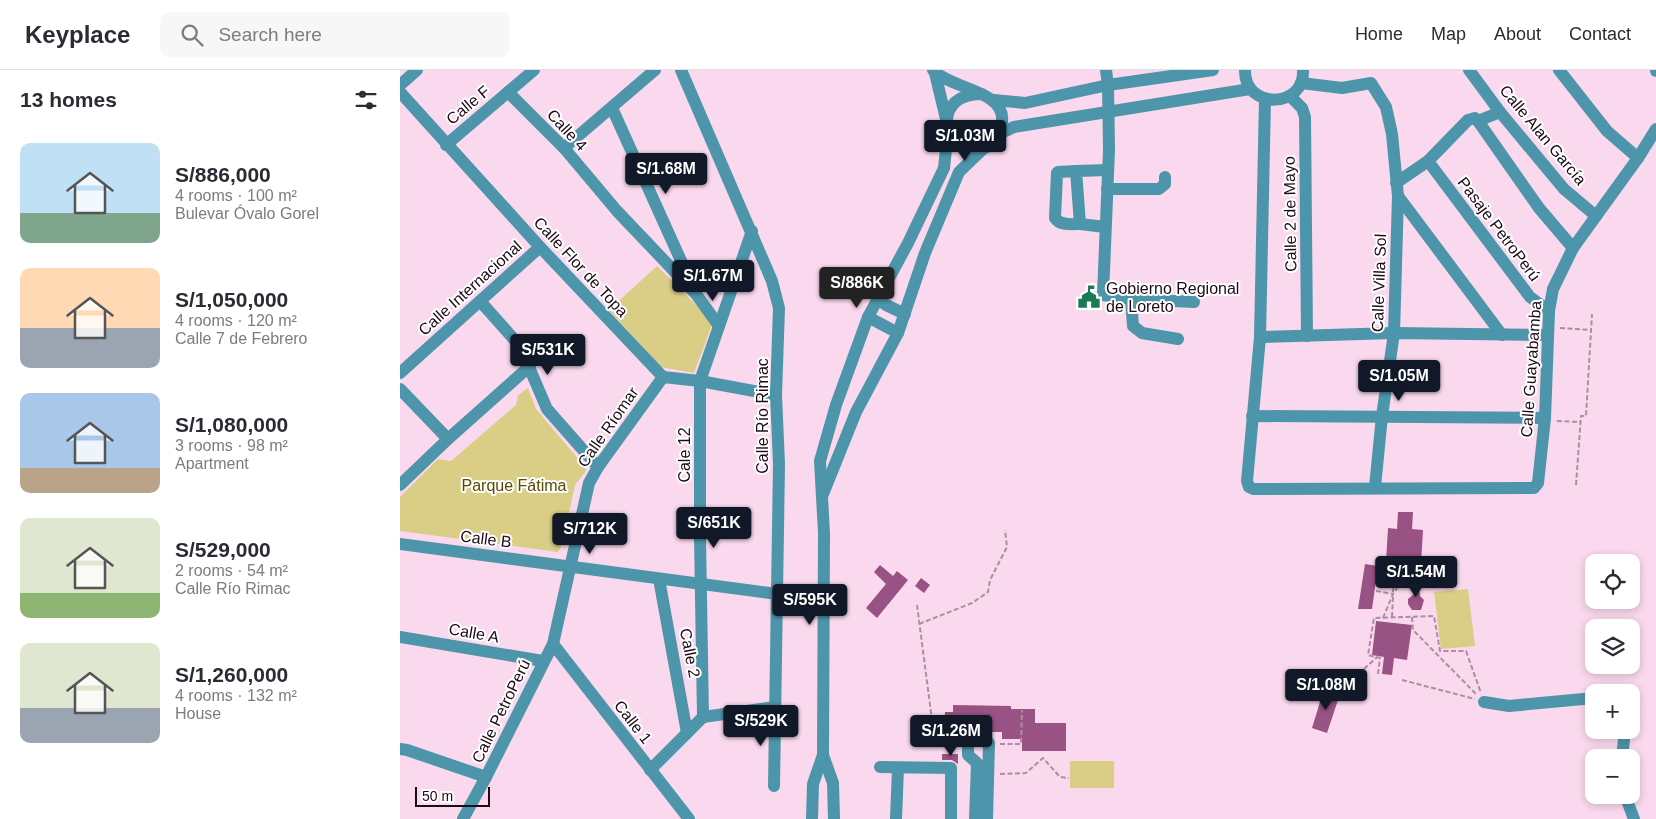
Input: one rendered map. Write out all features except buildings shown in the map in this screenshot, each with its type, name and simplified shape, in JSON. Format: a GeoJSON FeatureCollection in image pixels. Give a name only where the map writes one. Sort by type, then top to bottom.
{"type":"FeatureCollection","features":[{"type":"Feature","properties":{"kind":"street"},"geometry":{"type":"LineString","coordinates":[[400,85],[417,70]]}},
{"type":"Feature","properties":{"kind":"street","name":"Calle F"},"geometry":{"type":"LineString","coordinates":[[446,145],[534,70]]}},
{"type":"Feature","properties":{"kind":"street"},"geometry":{"type":"LineString","coordinates":[[564,148],[655,70]]}},
{"type":"Feature","properties":{"kind":"street","name":"Calle Río Rimac"},"geometry":{"type":"LineString","coordinates":[[681,70],[752,231],[772,281],[779,308],[776,395],[779,464],[774,786]]}},
{"type":"Feature","properties":{"kind":"street"},"geometry":{"type":"LineString","coordinates":[[1106,70],[1108,85],[1108,170],[1103,295],[1131,299],[1194,302]]}},
{"type":"Feature","properties":{"kind":"street"},"geometry":{"type":"LineString","coordinates":[[812,819],[814,784],[822,755],[824,533],[820,461],[836,405],[868,317],[908,243],[944,168],[949,110],[957,100],[969,94],[1025,103],[1108,85],[1214,70]]}},
{"type":"Feature","properties":{"kind":"street"},"geometry":{"type":"LineString","coordinates":[[1245,70],[1246,82],[1250,89],[1265,99],[1282,99],[1290,96],[1301,83],[1303,70]]}},
{"type":"Feature","properties":{"kind":"street"},"geometry":{"type":"LineString","coordinates":[[1559,70],[1607,131],[1638,158]]}},
{"type":"Feature","properties":{"kind":"street"},"geometry":{"type":"LineString","coordinates":[[822,497],[856,412],[898,333],[925,253],[959,172],[983,149],[994,143],[1001,133],[1003,116],[988,97],[959,85],[934,71]]}},
{"type":"Feature","properties":{"kind":"street"},"geometry":{"type":"LineString","coordinates":[[934,71],[947,127],[959,145],[970,150],[983,149]]}},
{"type":"Feature","properties":{"kind":"street","name":"Calle Alan García"},"geometry":{"type":"LineString","coordinates":[[1472,71],[1500,112],[1564,189],[1596,216]]}},
{"type":"Feature","properties":{"kind":"street","name":"Calle Villa Sol"},"geometry":{"type":"LineString","coordinates":[[1301,83],[1342,88],[1371,83],[1386,107],[1392,134],[1397,190],[1394,333],[1382,416],[1375,488]]}},
{"type":"Feature","properties":{"kind":"street"},"geometry":{"type":"LineString","coordinates":[[1001,133],[1014,127],[1250,89]]}},
{"type":"Feature","properties":{"kind":"street","name":"Calle Flor de Topa"},"geometry":{"type":"LineString","coordinates":[[400,92],[540,247],[663,377]]}},
{"type":"Feature","properties":{"kind":"street","name":"Calle 4"},"geometry":{"type":"LineString","coordinates":[[508,92],[564,148],[617,211],[696,294],[719,326]]}},
{"type":"Feature","properties":{"kind":"street","name":"Calle 2 de Mayo"},"geometry":{"type":"LineString","coordinates":[[1290,96],[1302,108],[1305,117],[1308,336]]}},
{"type":"Feature","properties":{"kind":"street"},"geometry":{"type":"LineString","coordinates":[[1265,99],[1260,337],[1247,482],[1249,487],[1253,489],[1375,488]]}},
{"type":"Feature","properties":{"kind":"street"},"geometry":{"type":"LineString","coordinates":[[612,108],[696,294]]}},
{"type":"Feature","properties":{"kind":"street"},"geometry":{"type":"LineString","coordinates":[[1478,121],[1500,112]]}},
{"type":"Feature","properties":{"kind":"street"},"geometry":{"type":"LineString","coordinates":[[1502,335],[1397,190],[1468,120],[1475,118],[1539,208],[1573,248]]}},
{"type":"Feature","properties":{"kind":"street","name":"Calle Guayabamba"},"geometry":{"type":"LineString","coordinates":[[1375,488],[1532,489],[1538,483],[1545,419],[1549,311],[1553,289],[1573,248],[1638,158],[1656,129]]}},
{"type":"Feature","properties":{"kind":"street","name":"Pasaje PetroPerú"},"geometry":{"type":"LineString","coordinates":[[1428,161],[1530,297],[1549,311]]}},
{"type":"Feature","properties":{"kind":"street"},"geometry":{"type":"LineString","coordinates":[[1105,227],[1057,222],[1055,218],[1057,173],[1076,170],[1108,170]]}},
{"type":"Feature","properties":{"kind":"street"},"geometry":{"type":"LineString","coordinates":[[1076,170],[1080,224]]}},
{"type":"Feature","properties":{"kind":"street"},"geometry":{"type":"LineString","coordinates":[[1107,188],[1159,189],[1165,184],[1165,177]]}},
{"type":"Feature","properties":{"kind":"street","name":"Cale 12"},"geometry":{"type":"LineString","coordinates":[[703,717],[700,584],[700,381],[752,231]]}},
{"type":"Feature","properties":{"kind":"street","name":"Calle Internacional"},"geometry":{"type":"LineString","coordinates":[[400,373],[540,247]]}},
{"type":"Feature","properties":{"kind":"street"},"geometry":{"type":"LineString","coordinates":[[878,299],[886,306],[905,314]]}},
{"type":"Feature","properties":{"kind":"street"},"geometry":{"type":"LineString","coordinates":[[1131,299],[1133,326],[1142,333],[1178,339]]}},
{"type":"Feature","properties":{"kind":"street"},"geometry":{"type":"LineString","coordinates":[[480,302],[520,346],[547,409],[598,468]]}},
{"type":"Feature","properties":{"kind":"street"},"geometry":{"type":"LineString","coordinates":[[868,317],[898,333]]}},
{"type":"Feature","properties":{"kind":"street"},"geometry":{"type":"LineString","coordinates":[[1260,337],[1394,333],[1502,335],[1548,331]]}},
{"type":"Feature","properties":{"kind":"street"},"geometry":{"type":"LineString","coordinates":[[400,485],[530,366]]}},
{"type":"Feature","properties":{"kind":"street"},"geometry":{"type":"LineString","coordinates":[[663,377],[700,381],[776,395]]}},
{"type":"Feature","properties":{"kind":"street","name":"Calle Ríomar"},"geometry":{"type":"LineString","coordinates":[[553,644],[572,566],[589,483],[663,377]]}},
{"type":"Feature","properties":{"kind":"street"},"geometry":{"type":"LineString","coordinates":[[400,389],[448,440]]}},
{"type":"Feature","properties":{"kind":"street"},"geometry":{"type":"LineString","coordinates":[[1252,416],[1545,419]]}},
{"type":"Feature","properties":{"kind":"street","name":"Calle B"},"geometry":{"type":"LineString","coordinates":[[400,544],[777,594]]}},
{"type":"Feature","properties":{"kind":"street","name":"Calle 2"},"geometry":{"type":"LineString","coordinates":[[659,579],[687,733]]}},
{"type":"Feature","properties":{"kind":"street","name":"Calle A"},"geometry":{"type":"LineString","coordinates":[[400,637],[544,661]]}},
{"type":"Feature","properties":{"kind":"street","name":"Calle PetroPerú"},"geometry":{"type":"LineString","coordinates":[[462,819],[486,777],[553,644]]}},
{"type":"Feature","properties":{"kind":"street","name":"Calle 1"},"geometry":{"type":"LineString","coordinates":[[553,644],[689,819]]}},
{"type":"Feature","properties":{"kind":"street"},"geometry":{"type":"LineString","coordinates":[[1484,702],[1509,706],[1585,699]]}},
{"type":"Feature","properties":{"kind":"street"},"geometry":{"type":"LineString","coordinates":[[650,770],[703,717],[775,707]]}},
{"type":"Feature","properties":{"kind":"street"},"geometry":{"type":"LineString","coordinates":[[975,819],[977,763],[968,755],[968,744],[973,736],[984,737],[989,743],[987,819]]}},
{"type":"Feature","properties":{"kind":"street"},"geometry":{"type":"LineString","coordinates":[[400,749],[486,777]]}},
{"type":"Feature","properties":{"kind":"street"},"geometry":{"type":"LineString","coordinates":[[822,755],[833,783],[834,819]]}},
{"type":"Feature","properties":{"kind":"street"},"geometry":{"type":"LineString","coordinates":[[880,767],[951,768],[951,819]]}},
{"type":"Feature","properties":{"kind":"street"},"geometry":{"type":"LineString","coordinates":[[896,819],[898,768]]}},
{"type":"Feature","properties":{"kind":"street"},"geometry":{"type":"LineString","coordinates":[[1628,804],[1634,819]]}},
{"type":"Feature","properties":{"kind":"path"},"geometry":{"type":"LineString","coordinates":[[1576,485],[1580,422],[1581,416],[1586,416],[1592,314]]}},
{"type":"Feature","properties":{"kind":"path"},"geometry":{"type":"LineString","coordinates":[[1548,331],[1591,330]]}},
{"type":"Feature","properties":{"kind":"path"},"geometry":{"type":"LineString","coordinates":[[1545,419],[1580,422]]}},
{"type":"Feature","properties":{"kind":"path"},"geometry":{"type":"LineString","coordinates":[[920,624],[972,603],[988,592],[990,580],[1008,547],[1005,530]]}},
{"type":"Feature","properties":{"kind":"path"},"geometry":{"type":"LineString","coordinates":[[1392,618],[1395,564]]}},
{"type":"Feature","properties":{"kind":"path"},"geometry":{"type":"LineString","coordinates":[[1383,618],[1393,594],[1410,569],[1409,565]]}},
{"type":"Feature","properties":{"kind":"path"},"geometry":{"type":"LineString","coordinates":[[1380,569],[1394,571]]}},
{"type":"Feature","properties":{"kind":"path"},"geometry":{"type":"LineString","coordinates":[[1376,591],[1393,594]]}},
{"type":"Feature","properties":{"kind":"path"},"geometry":{"type":"LineString","coordinates":[[917,605],[935,743]]}},
{"type":"Feature","properties":{"kind":"path"},"geometry":{"type":"LineString","coordinates":[[1378,674],[1380,658],[1368,655],[1374,618],[1434,616],[1440,651],[1466,651],[1484,702]]}},
{"type":"Feature","properties":{"kind":"path"},"geometry":{"type":"LineString","coordinates":[[1412,617],[1413,630],[1484,702]]}},
{"type":"Feature","properties":{"kind":"path"},"geometry":{"type":"LineString","coordinates":[[1364,669],[1377,657]]}},
{"type":"Feature","properties":{"kind":"path"},"geometry":{"type":"LineString","coordinates":[[1402,680],[1484,702]]}},
{"type":"Feature","properties":{"kind":"path"},"geometry":{"type":"LineString","coordinates":[[989,743],[1021,744],[1022,710]]}},
{"type":"Feature","properties":{"kind":"path"},"geometry":{"type":"LineString","coordinates":[[927,743],[968,744]]}},
{"type":"Feature","properties":{"kind":"path"},"geometry":{"type":"LineString","coordinates":[[989,774],[1026,773],[1043,758],[1060,777],[1069,778]]}},
{"type":"Feature","properties":{"kind":"green space"},"geometry":{"type":"Polygon","coordinates":[[[657,266],[713,322],[694,373],[661,367],[609,310],[657,266]]]}},
{"type":"Feature","properties":{"kind":"green space","name":"Parque Fátima"},"geometry":{"type":"Polygon","coordinates":[[[528,388],[536,409],[585,467],[586,471],[575,485],[562,545],[558,552],[400,531],[400,497],[438,459],[451,461],[516,405],[518,395],[528,388]]]}},
{"type":"Feature","properties":{"kind":"green space"},"geometry":{"type":"Polygon","coordinates":[[[1468,589],[1475,646],[1441,649],[1434,592],[1468,589]]]}},
{"type":"Feature","properties":{"kind":"green space"},"geometry":{"type":"Polygon","coordinates":[[[1070,761],[1114,761],[1114,788],[1070,788],[1070,761]]]}},
{"type":"Feature","properties":{"kind":"place","name":"Gobierno Regional de Loreto"},"geometry":{"type":"Point","coordinates":[1089,297]}}]}
